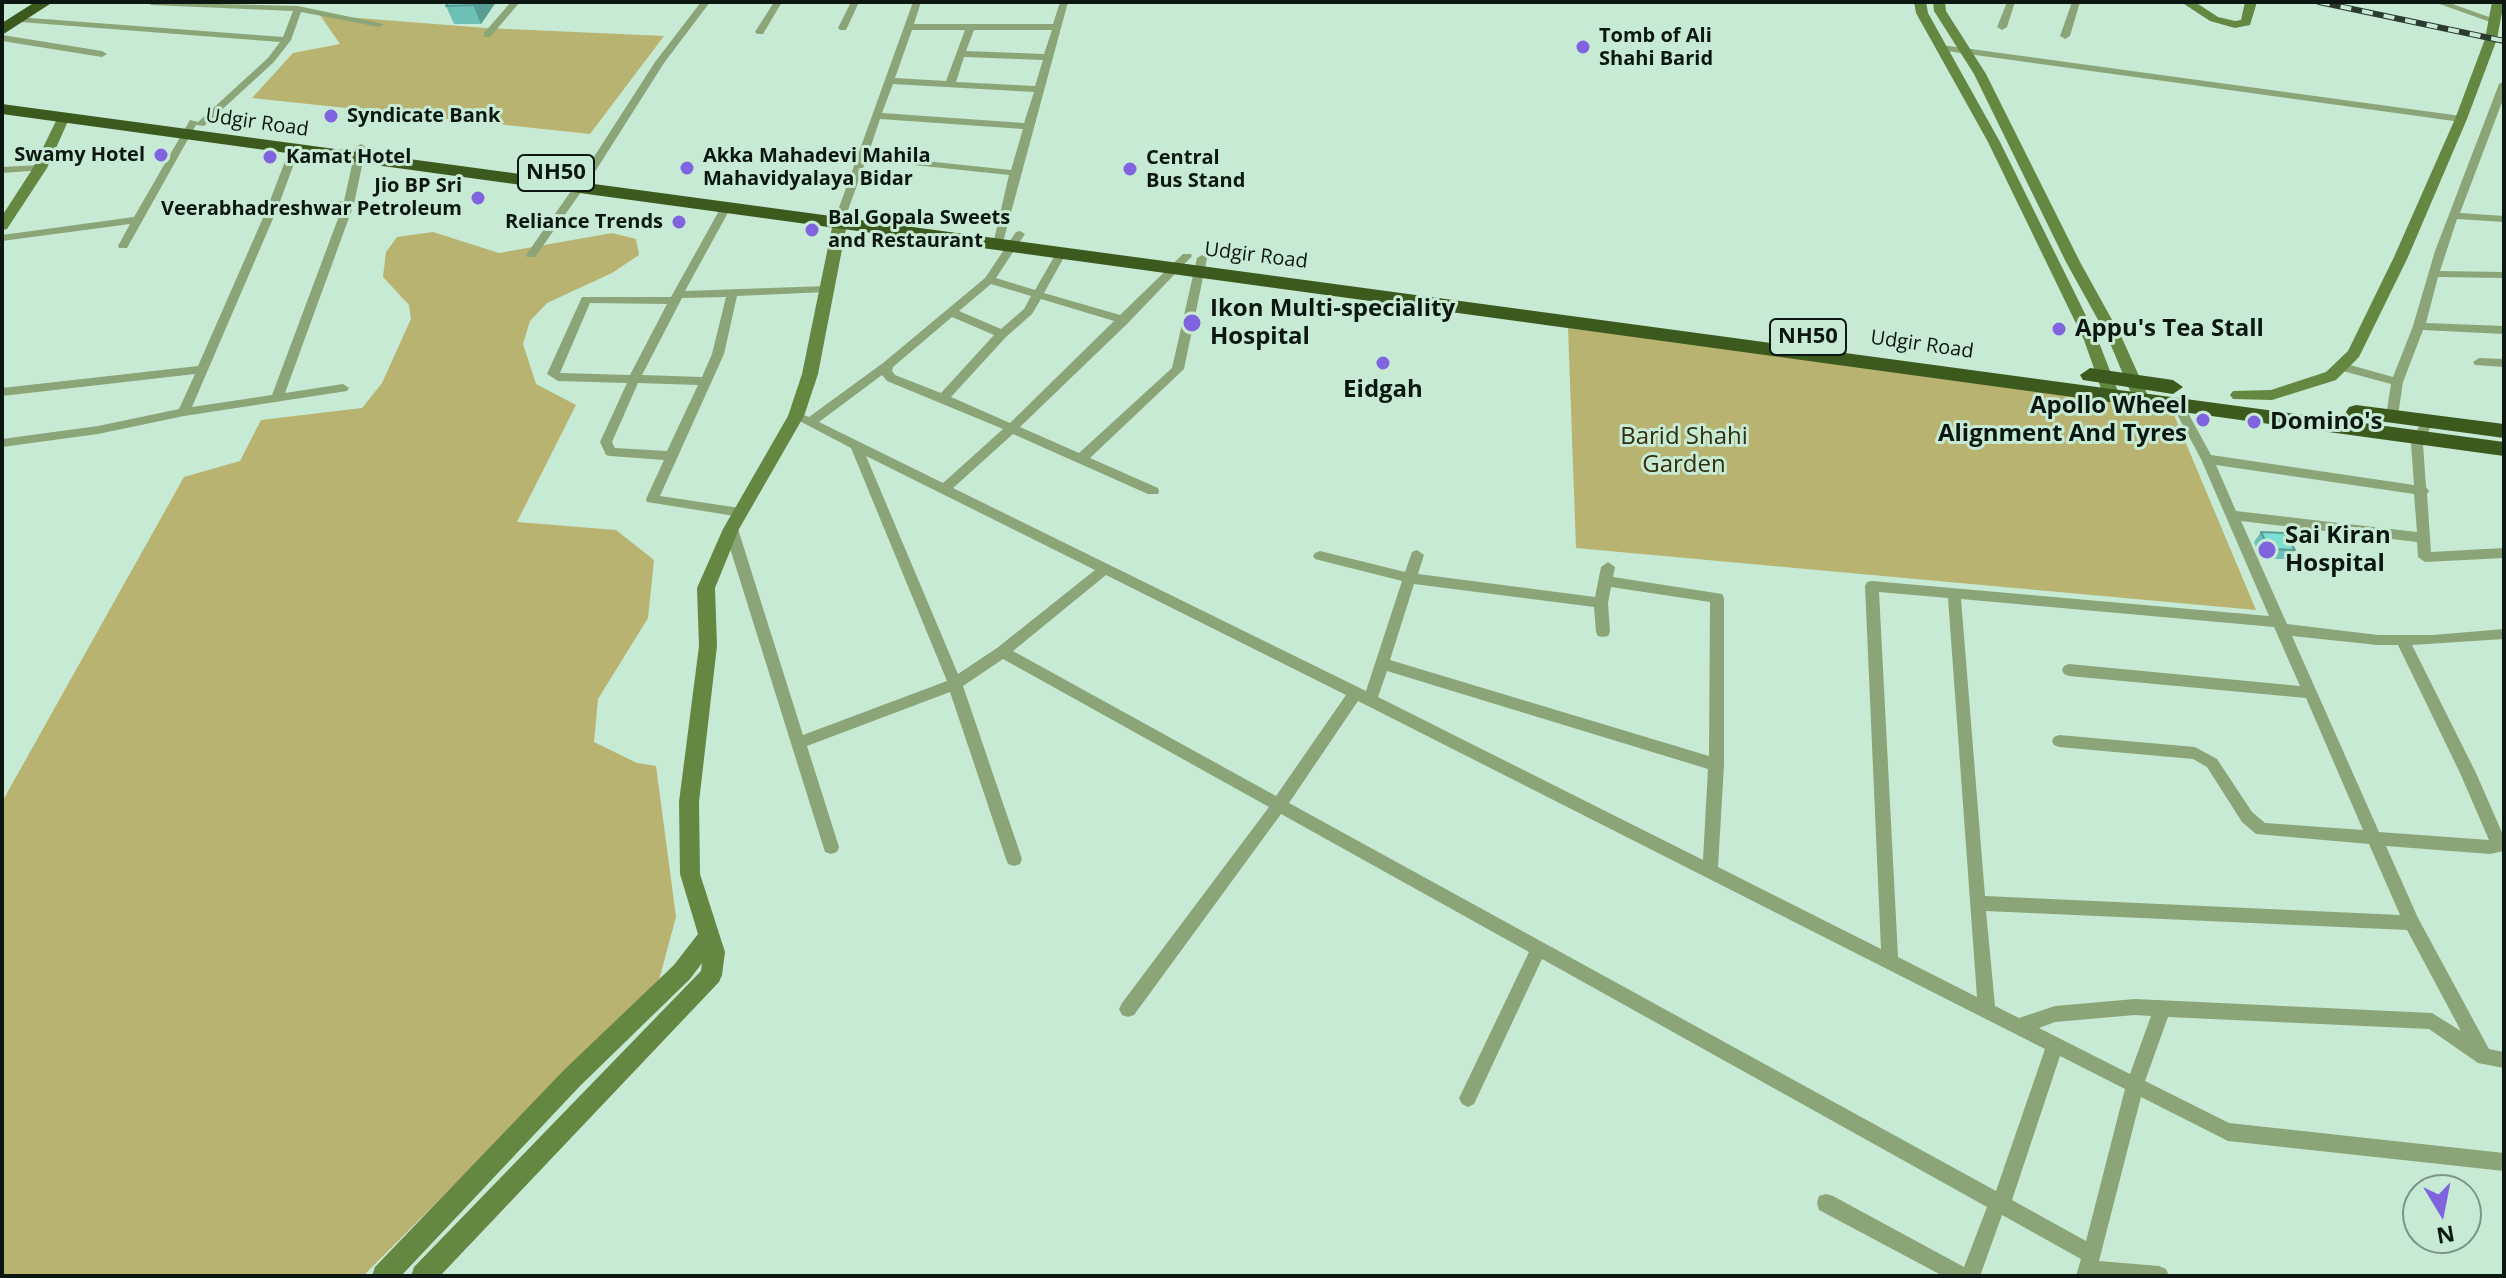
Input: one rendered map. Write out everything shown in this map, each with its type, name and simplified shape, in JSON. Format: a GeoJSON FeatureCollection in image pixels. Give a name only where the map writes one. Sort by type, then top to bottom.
{"type":"FeatureCollection","features":[{"type":"Feature","properties":{"kind":"highway"},"geometry":{"type":"LineString","coordinates":[[2,30],[45,2]]}},
{"type":"Feature","properties":{"kind":"highway","name":"Udgir Road"},"geometry":{"type":"LineString","coordinates":[[2,96],[359,152],[842,218],[2137,389],[2238,395],[2392,416],[2423,429],[2504,449]]}},
{"type":"Feature","properties":{"kind":"highway","name":"Udgir Road"},"geometry":{"type":"LineString","coordinates":[[2,109],[63,119],[193,127],[294,150],[359,152]]}},
{"type":"Feature","properties":{"kind":"highway","name":"Udgir Road"},"geometry":{"type":"LineString","coordinates":[[582,183],[725,209],[842,218]]}},
{"type":"Feature","properties":{"kind":"highway","name":"Udgir Road"},"geometry":{"type":"LineString","coordinates":[[1008,239],[1062,252],[1191,263]]}},
{"type":"Feature","properties":{"kind":"highway","name":"Udgir Road"},"geometry":{"type":"LineString","coordinates":[[2137,389],[2177,403],[2423,429],[2504,431]]}},
{"type":"Feature","properties":{"kind":"street"},"geometry":{"type":"LineString","coordinates":[[151,2],[298,9],[379,24]]}},
{"type":"Feature","properties":{"kind":"street"},"geometry":{"type":"LineString","coordinates":[[487,35],[516,2]]}},
{"type":"Feature","properties":{"kind":"street"},"geometry":{"type":"LineString","coordinates":[[531,255],[660,62],[706,2]]}},
{"type":"Feature","properties":{"kind":"street"},"geometry":{"type":"LineString","coordinates":[[760,32],[778,2]]}},
{"type":"Feature","properties":{"kind":"street"},"geometry":{"type":"LineString","coordinates":[[843,28],[855,2]]}},
{"type":"Feature","properties":{"kind":"street"},"geometry":{"type":"LineString","coordinates":[[803,420],[842,218],[917,2]]}},
{"type":"Feature","properties":{"kind":"street"},"geometry":{"type":"LineString","coordinates":[[423,1276],[656,1031],[686,1005],[711,975],[714,952],[690,874],[689,802],[708,646],[706,588],[731,529],[803,420],[887,366],[989,280],[1008,239],[1015,173],[1064,2]]}},
{"type":"Feature","properties":{"kind":"street"},"geometry":{"type":"LineString","coordinates":[[1920,2],[1922,13],[1994,142],[2109,385]]}},
{"type":"Feature","properties":{"kind":"street"},"geometry":{"type":"LineString","coordinates":[[1939,2],[1940,11],[2016,144],[2137,389]]}},
{"type":"Feature","properties":{"kind":"street"},"geometry":{"type":"LineString","coordinates":[[2002,27],[2011,2]]}},
{"type":"Feature","properties":{"kind":"street"},"geometry":{"type":"LineString","coordinates":[[2065,36],[2076,2]]}},
{"type":"Feature","properties":{"kind":"street"},"geometry":{"type":"LineString","coordinates":[[2187,2],[2214,19],[2235,25],[2246,23],[2251,2]]}},
{"type":"Feature","properties":{"kind":"street"},"geometry":{"type":"LineString","coordinates":[[2438,2],[2470,7],[2496,21]]}},
{"type":"Feature","properties":{"kind":"street"},"geometry":{"type":"LineString","coordinates":[[2238,395],[2272,395],[2331,376],[2354,354],[2401,257],[2461,119],[2496,21],[2499,3]]}},
{"type":"Feature","properties":{"kind":"street"},"geometry":{"type":"LineString","coordinates":[[123,246],[193,127],[266,66],[286,40],[298,9]]}},
{"type":"Feature","properties":{"kind":"street"},"geometry":{"type":"LineString","coordinates":[[20,19],[286,40]]}},
{"type":"Feature","properties":{"kind":"street"},"geometry":{"type":"LineString","coordinates":[[908,27],[1057,27]]}},
{"type":"Feature","properties":{"kind":"street"},"geometry":{"type":"LineString","coordinates":[[950,84],[970,27]]}},
{"type":"Feature","properties":{"kind":"street"},"geometry":{"type":"LineString","coordinates":[[2,38],[102,54]]}},
{"type":"Feature","properties":{"kind":"street"},"geometry":{"type":"LineString","coordinates":[[1942,48],[2461,119]]}},
{"type":"Feature","properties":{"kind":"street"},"geometry":{"type":"LineString","coordinates":[[962,54],[1048,57]]}},
{"type":"Feature","properties":{"kind":"street"},"geometry":{"type":"LineString","coordinates":[[889,81],[1039,89]]}},
{"type":"Feature","properties":{"kind":"street"},"geometry":{"type":"LineString","coordinates":[[2392,416],[2397,382],[2419,326],[2433,274],[2499,110],[2504,84]]}},
{"type":"Feature","properties":{"kind":"street"},"geometry":{"type":"LineString","coordinates":[[877,116],[1029,126]]}},
{"type":"Feature","properties":{"kind":"street"},"geometry":{"type":"LineString","coordinates":[[2,226],[40,168],[63,119]]}},
{"type":"Feature","properties":{"kind":"street"},"geometry":{"type":"LineString","coordinates":[[184,412],[271,211],[294,150]]}},
{"type":"Feature","properties":{"kind":"street"},"geometry":{"type":"LineString","coordinates":[[277,398],[349,204],[359,152]]}},
{"type":"Feature","properties":{"kind":"street"},"geometry":{"type":"LineString","coordinates":[[862,157],[1015,173]]}},
{"type":"Feature","properties":{"kind":"street"},"geometry":{"type":"LineString","coordinates":[[2,170],[40,168]]}},
{"type":"Feature","properties":{"kind":"street"},"geometry":{"type":"LineString","coordinates":[[271,211],[349,204]]}},
{"type":"Feature","properties":{"kind":"street"},"geometry":{"type":"LineString","coordinates":[[670,456],[610,452],[606,447],[635,379],[725,209]]}},
{"type":"Feature","properties":{"kind":"street"},"geometry":{"type":"LineString","coordinates":[[2454,216],[2504,219]]}},
{"type":"Feature","properties":{"kind":"street"},"geometry":{"type":"LineString","coordinates":[[2,238],[138,220]]}},
{"type":"Feature","properties":{"kind":"street"},"geometry":{"type":"LineString","coordinates":[[943,398],[1002,334],[1028,311],[1062,252]]}},
{"type":"Feature","properties":{"kind":"street"},"geometry":{"type":"LineString","coordinates":[[944,489],[1124,320],[1191,263]]}},
{"type":"Feature","properties":{"kind":"street"},"geometry":{"type":"LineString","coordinates":[[1081,459],[1178,369],[1191,263]]}},
{"type":"Feature","properties":{"kind":"street"},"geometry":{"type":"LineString","coordinates":[[2433,274],[2504,275]]}},
{"type":"Feature","properties":{"kind":"street"},"geometry":{"type":"LineString","coordinates":[[989,280],[1038,292],[1124,320]]}},
{"type":"Feature","properties":{"kind":"street"},"geometry":{"type":"LineString","coordinates":[[706,381],[558,377],[553,370],[586,299],[677,298],[826,289]]}},
{"type":"Feature","properties":{"kind":"street"},"geometry":{"type":"LineString","coordinates":[[732,293],[718,354],[652,499],[741,512]]}},
{"type":"Feature","properties":{"kind":"street"},"geometry":{"type":"LineString","coordinates":[[950,312],[1002,334]]}},
{"type":"Feature","properties":{"kind":"street"},"geometry":{"type":"LineString","coordinates":[[2419,326],[2504,330]]}},
{"type":"Feature","properties":{"kind":"street"},"geometry":{"type":"LineString","coordinates":[[2479,362],[2504,363]]}},
{"type":"Feature","properties":{"kind":"street"},"geometry":{"type":"LineString","coordinates":[[887,366],[886,372],[891,378],[1153,491]]}},
{"type":"Feature","properties":{"kind":"street"},"geometry":{"type":"LineString","coordinates":[[2343,367],[2397,382]]}},
{"type":"Feature","properties":{"kind":"street"},"geometry":{"type":"LineString","coordinates":[[2,392],[203,369]]}},
{"type":"Feature","properties":{"kind":"street"},"geometry":{"type":"LineString","coordinates":[[2,443],[98,430],[184,412],[343,388]]}},
{"type":"Feature","properties":{"kind":"street"},"geometry":{"type":"LineString","coordinates":[[2177,403],[2207,459],[2412,923],[2484,1057]]}},
{"type":"Feature","properties":{"kind":"street"},"geometry":{"type":"LineString","coordinates":[[803,420],[2228,1132],[2504,1162]]}},
{"type":"Feature","properties":{"kind":"street"},"geometry":{"type":"LineString","coordinates":[[2423,429],[2417,444],[2423,491],[2425,557],[2504,553]]}},
{"type":"Feature","properties":{"kind":"street"},"geometry":{"type":"LineString","coordinates":[[856,446],[955,684],[1014,859]]}},
{"type":"Feature","properties":{"kind":"street"},"geometry":{"type":"LineString","coordinates":[[2207,459],[2423,491]]}},
{"type":"Feature","properties":{"kind":"street"},"geometry":{"type":"LineString","coordinates":[[2232,515],[2424,538]]}},
{"type":"Feature","properties":{"kind":"street"},"geometry":{"type":"LineString","coordinates":[[731,529],[831,847]]}},
{"type":"Feature","properties":{"kind":"street"},"geometry":{"type":"LineString","coordinates":[[1128,1009],[1362,697],[1383,664],[1417,555]]}},
{"type":"Feature","properties":{"kind":"street"},"geometry":{"type":"LineString","coordinates":[[1320,556],[1410,578],[1601,603]]}},
{"type":"Feature","properties":{"kind":"street"},"geometry":{"type":"LineString","coordinates":[[799,743],[955,684],[1002,652],[1105,569]]}},
{"type":"Feature","properties":{"kind":"street"},"geometry":{"type":"LineString","coordinates":[[1603,632],[1601,603],[1607,574],[1717,598],[1716,765],[1710,871]]}},
{"type":"Feature","properties":{"kind":"street"},"geometry":{"type":"LineString","coordinates":[[1890,962],[1872,586],[2402,640],[2504,634]]}},
{"type":"Feature","properties":{"kind":"street"},"geometry":{"type":"LineString","coordinates":[[1954,593],[1987,1012]]}},
{"type":"Feature","properties":{"kind":"street"},"geometry":{"type":"LineString","coordinates":[[2059,741],[2195,753],[2212,763],[2247,817],[2261,829],[2490,847],[2501,844],[2402,640]]}},
{"type":"Feature","properties":{"kind":"street"},"geometry":{"type":"LineString","coordinates":[[1002,652],[2001,1204],[2088,1267],[2159,1276]]}},
{"type":"Feature","properties":{"kind":"street"},"geometry":{"type":"LineString","coordinates":[[1383,664],[1716,765]]}},
{"type":"Feature","properties":{"kind":"street"},"geometry":{"type":"LineString","coordinates":[[2069,670],[2309,693]]}},
{"type":"Feature","properties":{"kind":"street"},"geometry":{"type":"LineString","coordinates":[[1977,903],[2412,923]]}},
{"type":"Feature","properties":{"kind":"street"},"geometry":{"type":"LineString","coordinates":[[384,1276],[572,1078],[682,972],[708,938]]}},
{"type":"Feature","properties":{"kind":"street"},"geometry":{"type":"LineString","coordinates":[[1468,1098],[1539,949]]}},
{"type":"Feature","properties":{"kind":"street"},"geometry":{"type":"LineString","coordinates":[[2017,1027],[2055,1014],[2135,1007],[2432,1021],[2484,1057],[2504,1060]]}},
{"type":"Feature","properties":{"kind":"street"},"geometry":{"type":"LineString","coordinates":[[2088,1267],[2135,1085],[2162,1008]]}},
{"type":"Feature","properties":{"kind":"street"},"geometry":{"type":"LineString","coordinates":[[2001,1204],[2055,1045]]}},
{"type":"Feature","properties":{"kind":"street"},"geometry":{"type":"LineString","coordinates":[[1970,1276],[1998,1202],[2001,1204]]}},
{"type":"Feature","properties":{"kind":"street"},"geometry":{"type":"LineString","coordinates":[[1826,1203],[1962,1276]]}},
{"type":"Feature","properties":{"kind":"green space"},"geometry":{"type":"Polygon","coordinates":[[[320,15],[486,28],[664,36],[590,134],[252,98],[293,53],[340,44],[320,15]]]}},
{"type":"Feature","properties":{"kind":"green space"},"geometry":{"type":"Polygon","coordinates":[[[433,232],[499,253],[612,233],[636,239],[639,255],[612,273],[547,303],[530,321],[523,344],[536,384],[576,405],[517,522],[616,530],[654,560],[648,618],[598,699],[594,742],[637,763],[656,766],[676,917],[659,980],[363,1276],[2,1276],[2,802],[184,477],[240,461],[261,420],[362,408],[382,383],[411,319],[409,305],[383,277],[386,252],[397,237],[433,232]]]}},
{"type":"Feature","properties":{"kind":"green space","name":"Barid Shahi Garden"},"geometry":{"type":"Polygon","coordinates":[[[1568,328],[2169,403],[2256,610],[1576,548],[1568,328]]]}},
{"type":"Feature","properties":{"kind":"building"},"geometry":{"type":"Polygon","coordinates":[[[448,2],[475,2],[473,5],[446,6],[448,2]]]}},
{"type":"Feature","properties":{"kind":"building"},"geometry":{"type":"Polygon","coordinates":[[[2261,532],[2284,533],[2295,550],[2269,549],[2261,532]]]}},
{"type":"Feature","properties":{"kind":"railway"},"geometry":{"type":"LineString","coordinates":[[2319,2],[2504,41]]}},
{"type":"Feature","properties":{"kind":"place","name":"Tomb of Ali Shahi Barid"},"geometry":{"type":"Point","coordinates":[1583,47]}},
{"type":"Feature","properties":{"kind":"place","name":"Syndicate Bank"},"geometry":{"type":"Point","coordinates":[331,116]}},
{"type":"Feature","properties":{"kind":"place","name":"Swamy Hotel"},"geometry":{"type":"Point","coordinates":[161,155]}},
{"type":"Feature","properties":{"kind":"place","name":"Kamat Hotel"},"geometry":{"type":"Point","coordinates":[270,157]}},
{"type":"Feature","properties":{"kind":"place","name":"Akka Mahadevi Mahila Mahavidyalaya Bidar"},"geometry":{"type":"Point","coordinates":[687,168]}},
{"type":"Feature","properties":{"kind":"place","name":"Central Bus Stand"},"geometry":{"type":"Point","coordinates":[1130,169]}},
{"type":"Feature","properties":{"kind":"place","name":"Jio BP Sri Veerabhadreshwar Petroleum"},"geometry":{"type":"Point","coordinates":[478,198]}},
{"type":"Feature","properties":{"kind":"place","name":"Reliance Trends"},"geometry":{"type":"Point","coordinates":[679,222]}},
{"type":"Feature","properties":{"kind":"place","name":"Bal Gopala Sweets and Restaurant"},"geometry":{"type":"Point","coordinates":[812,230]}},
{"type":"Feature","properties":{"kind":"place","name":"Ikon Multi-speciality Hospital"},"geometry":{"type":"Point","coordinates":[1192,323]}},
{"type":"Feature","properties":{"kind":"place","name":"Appu's Tea Stall"},"geometry":{"type":"Point","coordinates":[2059,329]}},
{"type":"Feature","properties":{"kind":"place","name":"Eidgah"},"geometry":{"type":"Point","coordinates":[1383,363]}},
{"type":"Feature","properties":{"kind":"place","name":"Apollo Wheel Alignment And Tyres"},"geometry":{"type":"Point","coordinates":[2203,420]}},
{"type":"Feature","properties":{"kind":"place","name":"Domino's"},"geometry":{"type":"Point","coordinates":[2254,422]}},
{"type":"Feature","properties":{"kind":"place","name":"Sai Kiran Hospital"},"geometry":{"type":"Point","coordinates":[2267,550]}}]}
